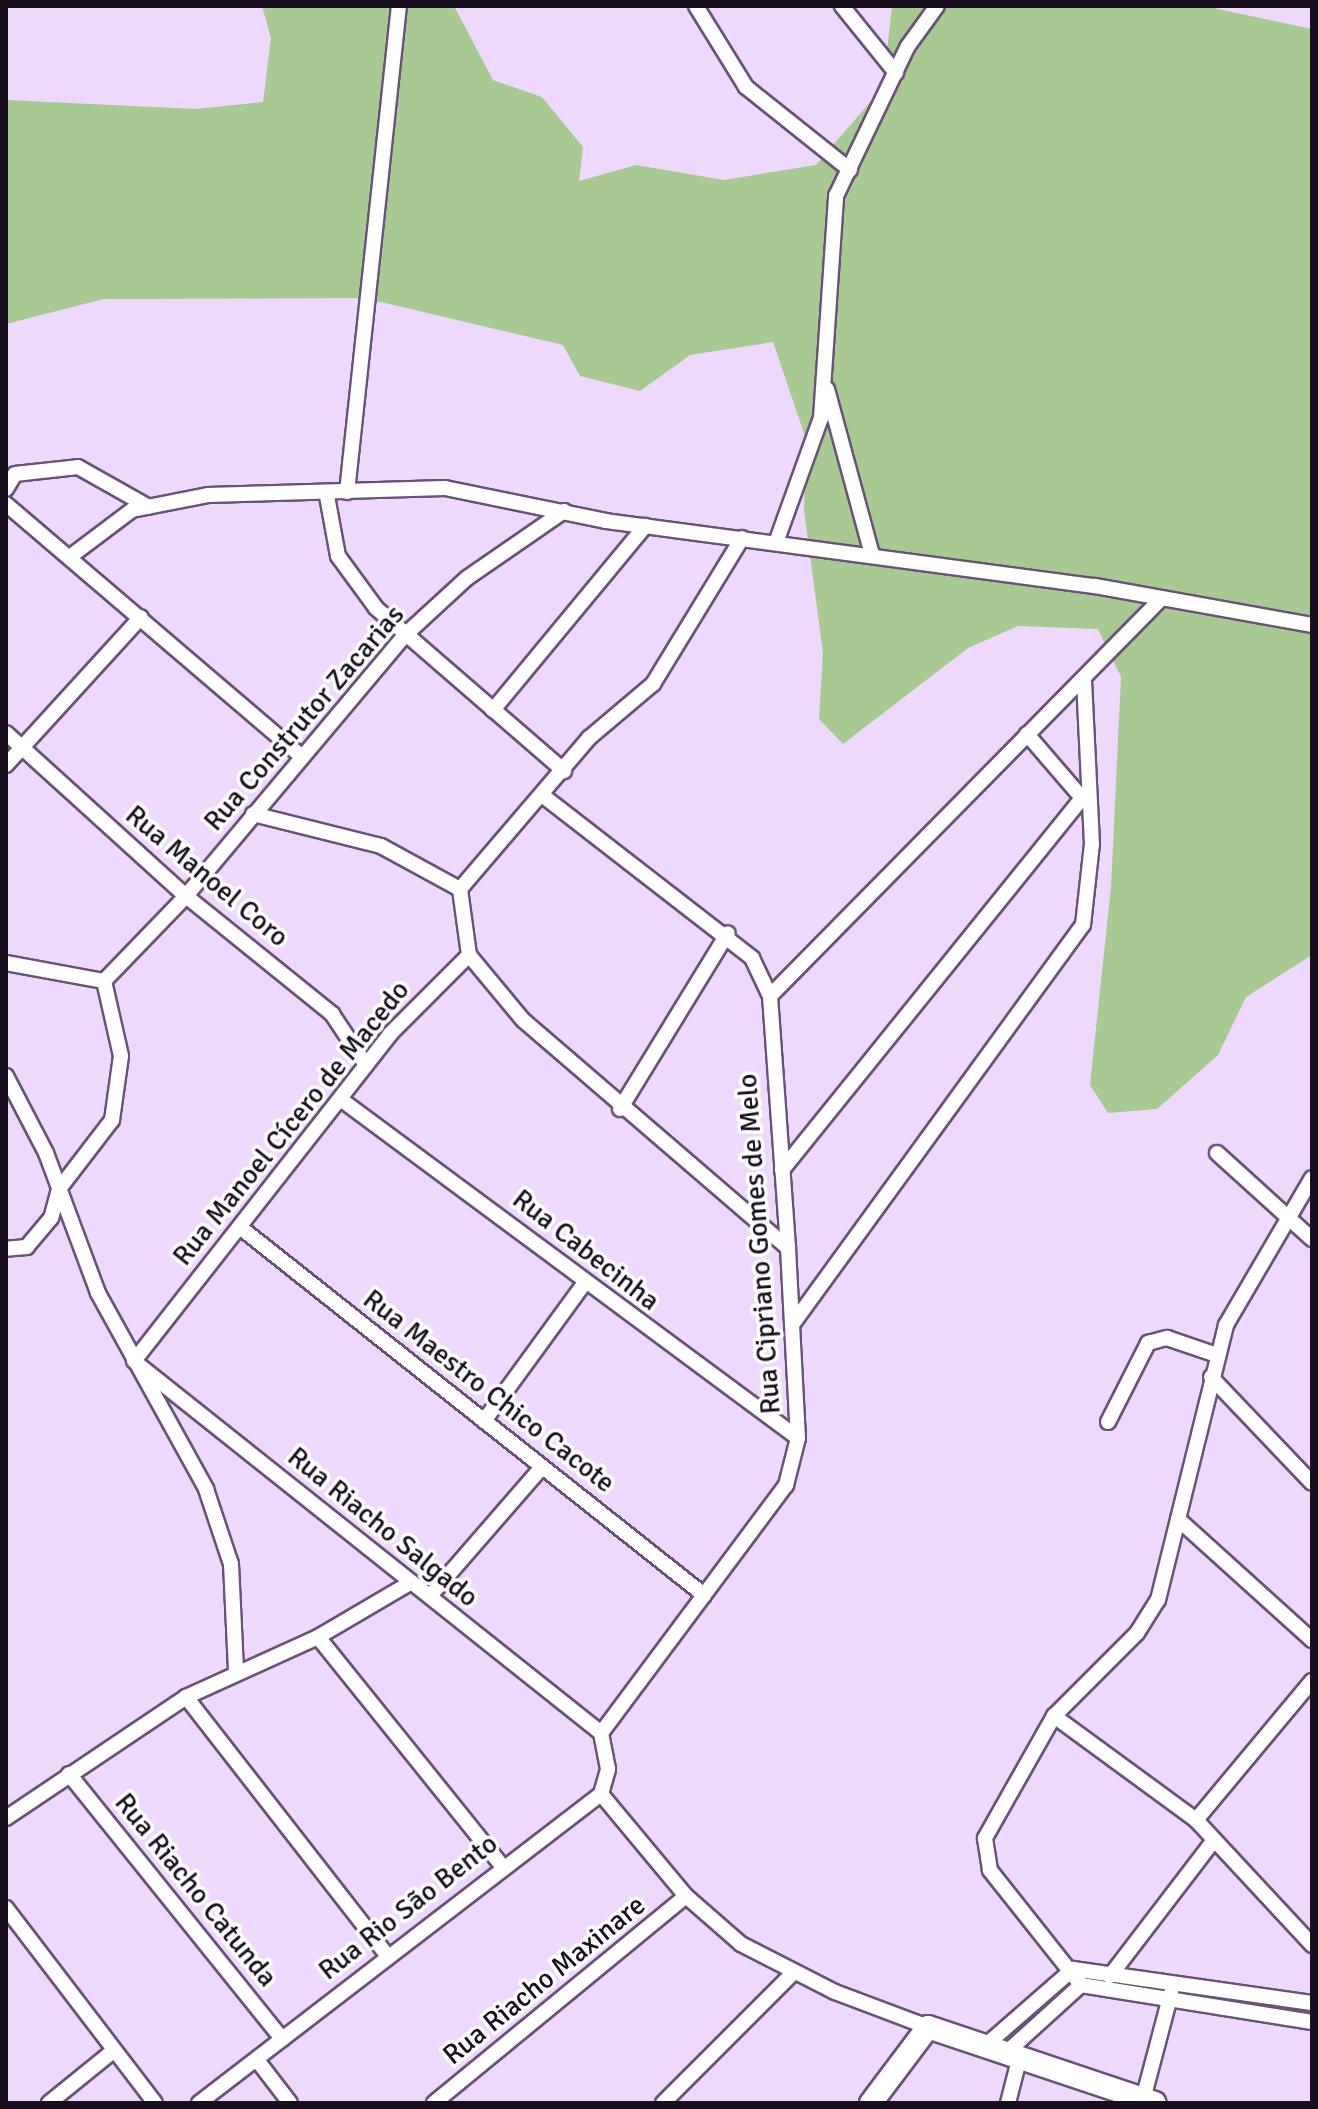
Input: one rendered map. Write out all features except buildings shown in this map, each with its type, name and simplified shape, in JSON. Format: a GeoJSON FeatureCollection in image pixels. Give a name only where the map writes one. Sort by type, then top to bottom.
{"type":"FeatureCollection","features":[{"type":"Feature","properties":{"kind":"street"},"geometry":{"type":"LineString","coordinates":[[347,492],[399,6]]}},
{"type":"Feature","properties":{"kind":"street"},"geometry":{"type":"LineString","coordinates":[[696,6],[746,87],[850,170]]}},
{"type":"Feature","properties":{"kind":"street"},"geometry":{"type":"LineString","coordinates":[[842,6],[896,73]]}},
{"type":"Feature","properties":{"kind":"street"},"geometry":{"type":"LineString","coordinates":[[777,540],[805,476],[825,384],[830,222],[850,170],[896,73],[937,6]]}},
{"type":"Feature","properties":{"kind":"street"},"geometry":{"type":"LineString","coordinates":[[825,384],[872,555]]}},
{"type":"Feature","properties":{"kind":"street"},"geometry":{"type":"LineString","coordinates":[[6,489],[15,474],[78,467],[149,507]]}},
{"type":"Feature","properties":{"kind":"street"},"geometry":{"type":"LineString","coordinates":[[71,556],[115,519],[149,507],[269,489],[327,496],[347,492],[445,488],[645,526],[777,540],[1312,625]]}},
{"type":"Feature","properties":{"kind":"street"},"geometry":{"type":"LineString","coordinates":[[327,496],[345,567],[405,635],[564,771]]}},
{"type":"Feature","properties":{"kind":"street"},"geometry":{"type":"LineString","coordinates":[[6,504],[71,556],[301,756]]}},
{"type":"Feature","properties":{"kind":"street","name":"Rua Construtor Zacarias"},"geometry":{"type":"LineString","coordinates":[[104,981],[186,896],[405,635],[467,578],[564,511]]}},
{"type":"Feature","properties":{"kind":"street"},"geometry":{"type":"LineString","coordinates":[[493,710],[645,526]]}},
{"type":"Feature","properties":{"kind":"street"},"geometry":{"type":"LineString","coordinates":[[742,538],[653,684],[607,721],[460,889],[469,955],[523,1020],[620,1109],[788,1248]]}},
{"type":"Feature","properties":{"kind":"street"},"geometry":{"type":"LineString","coordinates":[[770,996],[1027,734],[1084,682],[1160,600]]}},
{"type":"Feature","properties":{"kind":"street"},"geometry":{"type":"LineString","coordinates":[[6,765],[141,617]]}},
{"type":"Feature","properties":{"kind":"street"},"geometry":{"type":"LineString","coordinates":[[792,1325],[1083,925],[1090,895],[1084,682]]}},
{"type":"Feature","properties":{"kind":"street","name":"Rua Manoel Coro"},"geometry":{"type":"LineString","coordinates":[[6,733],[186,896],[332,1014],[366,1065]]}},
{"type":"Feature","properties":{"kind":"street"},"geometry":{"type":"LineString","coordinates":[[1027,734],[1086,793]]}},
{"type":"Feature","properties":{"kind":"street"},"geometry":{"type":"LineString","coordinates":[[782,1170],[1086,793]]}},
{"type":"Feature","properties":{"kind":"street","name":"Rua Cipriano Gomes de Melo"},"geometry":{"type":"LineString","coordinates":[[542,795],[592,840],[728,933],[752,958],[770,996],[788,1248],[798,1438],[768,1517],[704,1595],[601,1733]]}},
{"type":"Feature","properties":{"kind":"street"},"geometry":{"type":"LineString","coordinates":[[253,814],[381,846],[460,889]]}},
{"type":"Feature","properties":{"kind":"street"},"geometry":{"type":"LineString","coordinates":[[620,1109],[728,933]]}},
{"type":"Feature","properties":{"kind":"street","name":"Rua Manoel Cícero de Macedo"},"geometry":{"type":"LineString","coordinates":[[134,1361],[152,1328],[241,1228],[343,1101],[366,1065],[469,955]]}},
{"type":"Feature","properties":{"kind":"street"},"geometry":{"type":"LineString","coordinates":[[6,963],[104,981],[121,1056],[112,1120],[59,1189],[51,1218],[27,1247],[6,1249]]}},
{"type":"Feature","properties":{"kind":"street"},"geometry":{"type":"LineString","coordinates":[[6,1076],[59,1189],[74,1240],[134,1361],[206,1489],[231,1564],[236,1672]]}},
{"type":"Feature","properties":{"kind":"street","name":"Rua Cabecinha"},"geometry":{"type":"LineString","coordinates":[[343,1101],[584,1284],[798,1438]]}},
{"type":"Feature","properties":{"kind":"street"},"geometry":{"type":"LineString","coordinates":[[1217,1153],[1312,1239]]}},
{"type":"Feature","properties":{"kind":"street"},"geometry":{"type":"LineString","coordinates":[[1081,1985],[1073,1969],[984,1855],[1016,1776],[1054,1716],[1151,1611],[1178,1519],[1217,1355],[1248,1278],[1312,1178]]}},
{"type":"Feature","properties":{"kind":"street","name":"Rua Maestro Chico Cacote"},"geometry":{"type":"LineString","coordinates":[[241,1228],[704,1595]]}},
{"type":"Feature","properties":{"kind":"street"},"geometry":{"type":"LineString","coordinates":[[484,1421],[584,1284]]}},
{"type":"Feature","properties":{"kind":"street"},"geometry":{"type":"LineString","coordinates":[[1108,1422],[1148,1343],[1167,1338],[1217,1355]]}},
{"type":"Feature","properties":{"kind":"street","name":"Rua Riacho Salgado"},"geometry":{"type":"LineString","coordinates":[[134,1361],[601,1733]]}},
{"type":"Feature","properties":{"kind":"street"},"geometry":{"type":"LineString","coordinates":[[1211,1377],[1312,1483]]}},
{"type":"Feature","properties":{"kind":"street"},"geometry":{"type":"LineString","coordinates":[[430,1596],[542,1467]]}},
{"type":"Feature","properties":{"kind":"street"},"geometry":{"type":"LineString","coordinates":[[1178,1519],[1312,1640]]}},
{"type":"Feature","properties":{"kind":"street"},"geometry":{"type":"LineString","coordinates":[[6,1818],[186,1697],[318,1637],[410,1583]]}},
{"type":"Feature","properties":{"kind":"street"},"geometry":{"type":"LineString","coordinates":[[318,1637],[502,1866]]}},
{"type":"Feature","properties":{"kind":"street"},"geometry":{"type":"LineString","coordinates":[[1196,1820],[1312,1681]]}},
{"type":"Feature","properties":{"kind":"street"},"geometry":{"type":"LineString","coordinates":[[186,1697],[387,1955]]}},
{"type":"Feature","properties":{"kind":"street"},"geometry":{"type":"LineString","coordinates":[[1054,1716],[1196,1820],[1312,1945]]}},
{"type":"Feature","properties":{"kind":"street"},"geometry":{"type":"LineString","coordinates":[[601,1733],[608,1769],[601,1794],[686,1896],[741,1944],[793,1973],[928,2027],[1147,2102],[1175,1981]]}},
{"type":"Feature","properties":{"kind":"street","name":"Rua Riacho Catunda"},"geometry":{"type":"LineString","coordinates":[[69,1774],[282,2039]]}},
{"type":"Feature","properties":{"kind":"street","name":"Rua Rio São Bento"},"geometry":{"type":"LineString","coordinates":[[199,2103],[502,1866],[601,1794]]}},
{"type":"Feature","properties":{"kind":"street"},"geometry":{"type":"LineString","coordinates":[[1105,1987],[1113,1971],[1214,1840]]}},
{"type":"Feature","properties":{"kind":"street","name":"Rua Riacho Maxinare"},"geometry":{"type":"LineString","coordinates":[[434,2103],[686,1896]]}},
{"type":"Feature","properties":{"kind":"street"},"geometry":{"type":"LineString","coordinates":[[6,1908],[112,2052],[155,2103]]}},
{"type":"Feature","properties":{"kind":"street"},"geometry":{"type":"LineString","coordinates":[[1073,1969],[1113,1971],[1310,2000]]}},
{"type":"Feature","properties":{"kind":"street"},"geometry":{"type":"LineString","coordinates":[[1008,2103],[1005,2051],[1073,1969]]}},
{"type":"Feature","properties":{"kind":"street"},"geometry":{"type":"LineString","coordinates":[[663,2103],[793,1973]]}},
{"type":"Feature","properties":{"kind":"street"},"geometry":{"type":"LineString","coordinates":[[1005,2051],[1081,1985],[1312,2022]]}},
{"type":"Feature","properties":{"kind":"street"},"geometry":{"type":"LineString","coordinates":[[1290,2019],[1310,2000]]}},
{"type":"Feature","properties":{"kind":"street"},"geometry":{"type":"LineString","coordinates":[[871,2103],[928,2027]]}},
{"type":"Feature","properties":{"kind":"street"},"geometry":{"type":"LineString","coordinates":[[49,2103],[112,2052]]}},
{"type":"Feature","properties":{"kind":"street"},"geometry":{"type":"LineString","coordinates":[[257,2060],[290,2103]]}},
{"type":"Feature","properties":{"kind":"shaded area"},"geometry":{"type":"Polygon","coordinates":[[[262,6],[454,6],[493,80],[542,97],[583,147],[579,181],[636,165],[724,180],[816,165],[883,87],[892,6],[1204,6],[1312,29],[1312,955],[1246,997],[1218,1055],[1157,1109],[1108,1113],[1090,1085],[1111,887],[1121,677],[1098,629],[1018,626],[968,648],[843,744],[819,719],[823,653],[804,510],[806,439],[773,342],[690,355],[640,391],[580,376],[563,345],[364,298],[104,299],[6,324],[6,100],[196,109],[263,102],[271,38],[262,6]]]}}]}
